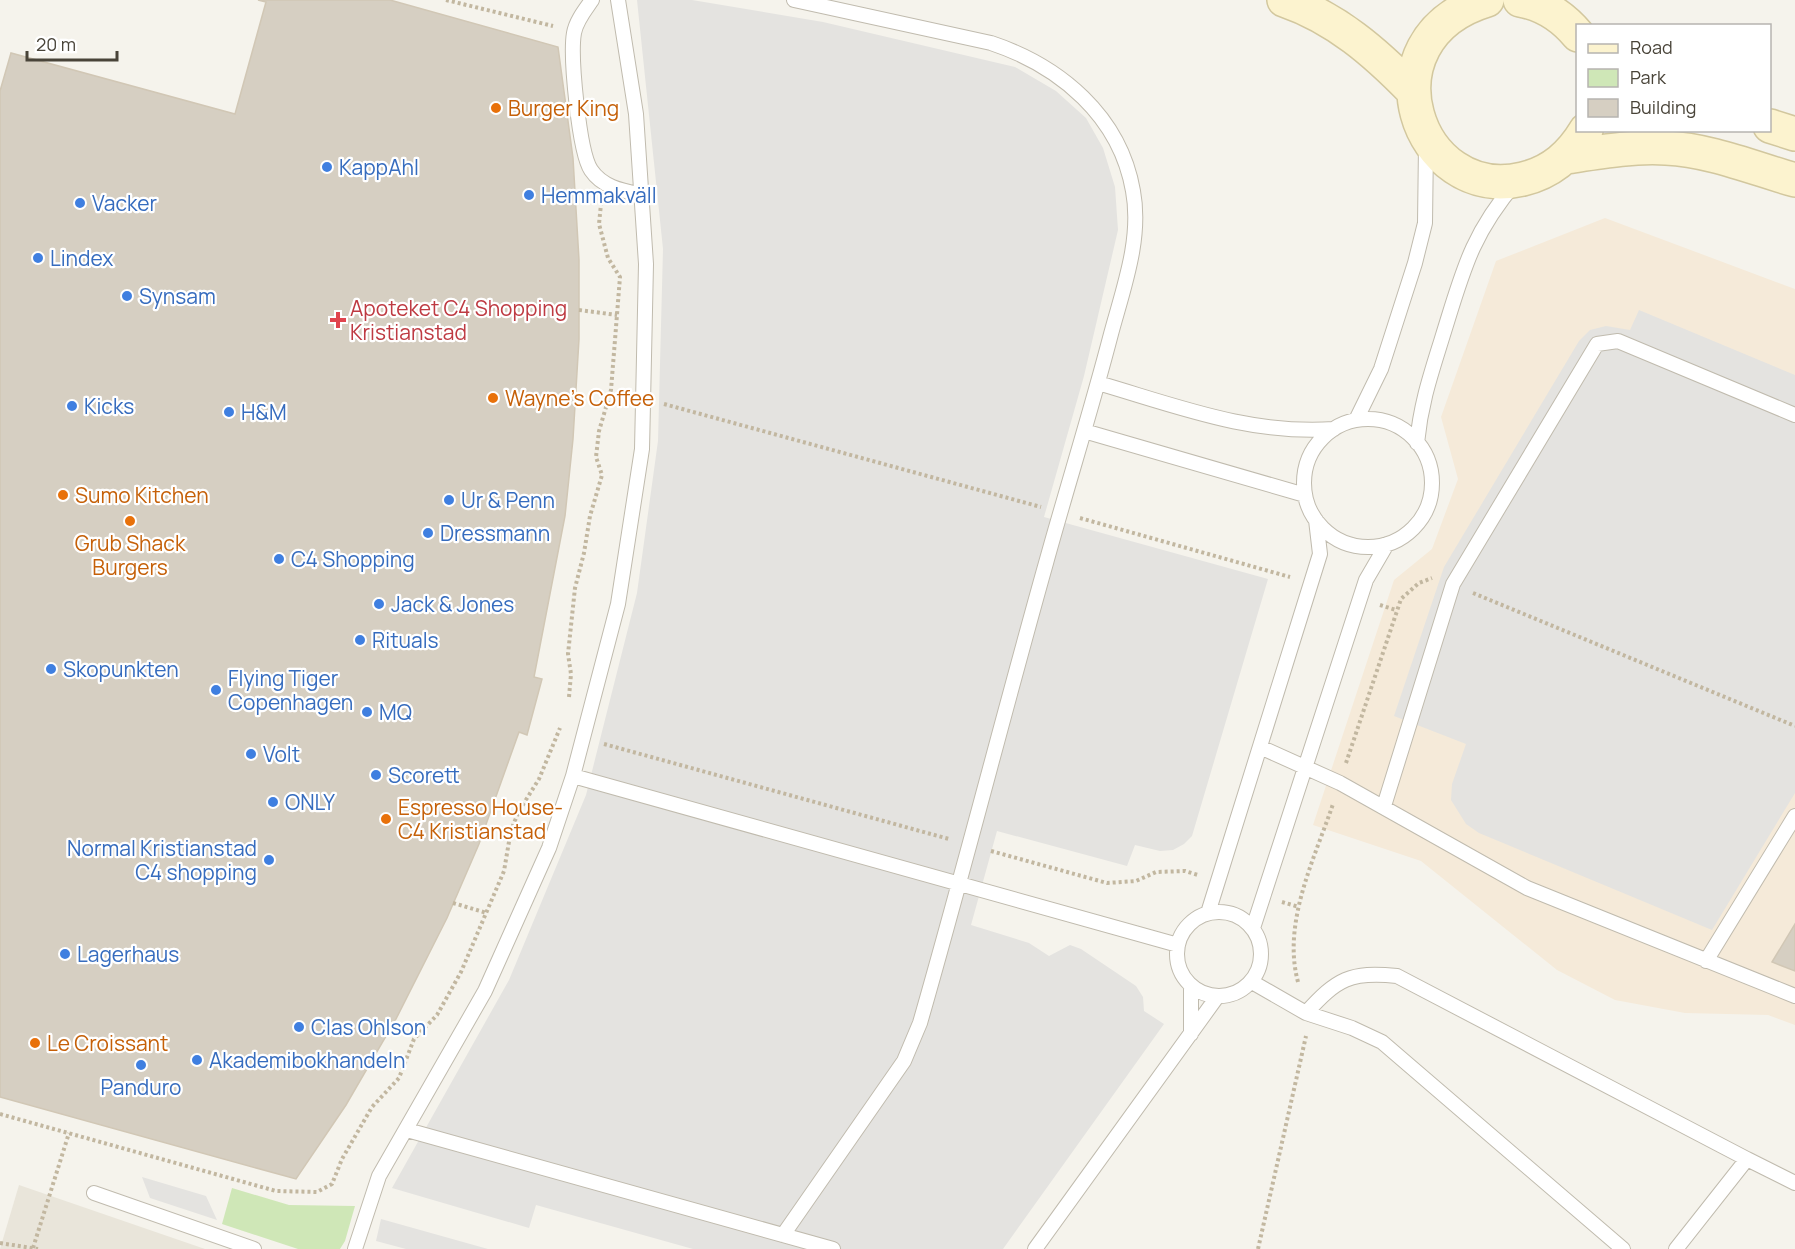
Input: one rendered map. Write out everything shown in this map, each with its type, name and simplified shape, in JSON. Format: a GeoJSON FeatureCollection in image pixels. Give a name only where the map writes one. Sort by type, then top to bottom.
{"type":"FeatureCollection","features":[{"type":"Feature","properties":{"kind":"main road"},"geometry":{"type":"LineString","coordinates":[[1284,0],[1329,20],[1355,37],[1413,90]]}},
{"type":"Feature","properties":{"kind":"main road"},"geometry":{"type":"LineString","coordinates":[[1520,0],[1541,6],[1557,15],[1576,33]]}},
{"type":"Feature","properties":{"kind":"main road"},"geometry":{"type":"LineString","coordinates":[[1467,2],[1428,39],[1415,72],[1414,107],[1426,137],[1450,163],[1465,172],[1500,181],[1535,176],[1566,157],[1585,132]]}},
{"type":"Feature","properties":{"kind":"main road"},"geometry":{"type":"LineString","coordinates":[[1771,126],[1795,134]]}},
{"type":"Feature","properties":{"kind":"main road"},"geometry":{"type":"LineString","coordinates":[[1566,157],[1622,148],[1668,148],[1709,155],[1795,180]]}},
{"type":"Feature","properties":{"kind":"lane"},"geometry":{"type":"LineString","coordinates":[[592,0],[574,31],[577,95],[584,158],[592,172],[604,183],[619,190],[643,195]]}},
{"type":"Feature","properties":{"kind":"lane"},"geometry":{"type":"LineString","coordinates":[[355,1249],[379,1176],[495,971],[549,848],[584,738],[618,604],[642,449],[646,264],[636,114],[618,0]]}},
{"type":"Feature","properties":{"kind":"lane"},"geometry":{"type":"LineString","coordinates":[[783,1235],[908,1053],[920,1023],[1098,383],[1130,264],[1135,230],[1135,203],[1127,166],[1120,148],[1103,120],[1061,77],[1016,51],[969,38],[794,0]]}},
{"type":"Feature","properties":{"kind":"lane"},"geometry":{"type":"LineString","coordinates":[[1356,420],[1381,369],[1425,223],[1426,137]]}},
{"type":"Feature","properties":{"kind":"lane"},"geometry":{"type":"LineString","coordinates":[[1418,443],[1420,407],[1468,254],[1486,220],[1518,180]]}},
{"type":"Feature","properties":{"kind":"lane"},"geometry":{"type":"LineString","coordinates":[[1384,806],[1453,584],[1597,344],[1618,341],[1795,415]]}},
{"type":"Feature","properties":{"kind":"lane"},"geometry":{"type":"LineString","coordinates":[[1098,383],[1253,427],[1285,431],[1334,429]]}},
{"type":"Feature","properties":{"kind":"lane"},"geometry":{"type":"LineString","coordinates":[[1208,913],[1320,554],[1321,540],[1316,520],[1305,495],[1305,470],[1309,458],[1319,441],[1334,429],[1356,420],[1370,419],[1396,426],[1418,443],[1430,467],[1432,481],[1429,501],[1420,520],[1411,530],[1387,544],[1374,547],[1347,544],[1335,538],[1316,520]]}},
{"type":"Feature","properties":{"kind":"lane"},"geometry":{"type":"LineString","coordinates":[[1084,431],[1305,495]]}},
{"type":"Feature","properties":{"kind":"lane"},"geometry":{"type":"LineString","coordinates":[[1253,928],[1360,599],[1375,562],[1387,544]]}},
{"type":"Feature","properties":{"kind":"lane"},"geometry":{"type":"LineString","coordinates":[[1260,747],[1305,766],[1384,806],[1527,888],[1795,996]]}},
{"type":"Feature","properties":{"kind":"lane"},"geometry":{"type":"LineString","coordinates":[[573,776],[1178,945]]}},
{"type":"Feature","properties":{"kind":"lane"},"geometry":{"type":"LineString","coordinates":[[1706,961],[1795,816]]}},
{"type":"Feature","properties":{"kind":"lane"},"geometry":{"type":"LineString","coordinates":[[1191,986],[1207,995],[1217,997],[1232,995],[1252,982],[1260,967],[1262,951],[1253,928],[1237,916],[1217,912],[1208,913],[1188,925],[1178,945],[1178,963],[1191,986],[1191,1034]]}},
{"type":"Feature","properties":{"kind":"lane"},"geometry":{"type":"LineString","coordinates":[[1306,1013],[1329,988],[1348,978],[1374,973],[1397,976],[1795,1183]]}},
{"type":"Feature","properties":{"kind":"lane"},"geometry":{"type":"LineString","coordinates":[[1252,982],[1306,1013],[1352,1028],[1382,1042],[1623,1249]]}},
{"type":"Feature","properties":{"kind":"lane"},"geometry":{"type":"LineString","coordinates":[[1035,1249],[1217,997]]}},
{"type":"Feature","properties":{"kind":"lane"},"geometry":{"type":"LineString","coordinates":[[407,1130],[833,1249]]}},
{"type":"Feature","properties":{"kind":"lane"},"geometry":{"type":"LineString","coordinates":[[1676,1249],[1747,1159]]}},
{"type":"Feature","properties":{"kind":"lane"},"geometry":{"type":"LineString","coordinates":[[94,1193],[254,1249]]}},
{"type":"Feature","properties":{"kind":"path"},"geometry":{"type":"LineString","coordinates":[[446,0],[574,31]]}},
{"type":"Feature","properties":{"kind":"path"},"geometry":{"type":"LineString","coordinates":[[568,699],[571,674],[568,654],[574,588],[602,475],[596,457],[599,432],[611,390],[620,277],[608,258],[599,224],[604,183]]}},
{"type":"Feature","properties":{"kind":"path"},"geometry":{"type":"LineString","coordinates":[[579,310],[617,315]]}},
{"type":"Feature","properties":{"kind":"path"},"geometry":{"type":"LineString","coordinates":[[611,390],[1311,583]]}},
{"type":"Feature","properties":{"kind":"path"},"geometry":{"type":"LineString","coordinates":[[1340,783],[1396,610],[1401,599],[1419,582],[1430,578],[1453,584],[1795,726]]}},
{"type":"Feature","properties":{"kind":"path"},"geometry":{"type":"LineString","coordinates":[[1360,599],[1396,610]]}},
{"type":"Feature","properties":{"kind":"path"},"geometry":{"type":"LineString","coordinates":[[0,1114],[276,1191],[317,1192],[332,1184],[342,1159],[372,1107],[399,1078],[414,1039],[437,1015],[462,972],[504,871],[511,830],[519,811],[539,779],[562,721]]}},
{"type":"Feature","properties":{"kind":"path"},"geometry":{"type":"LineString","coordinates":[[559,732],[1107,883],[1124,884],[1156,872],[1185,870],[1218,881]]}},
{"type":"Feature","properties":{"kind":"path"},"geometry":{"type":"LineString","coordinates":[[1263,896],[1299,907]]}},
{"type":"Feature","properties":{"kind":"path"},"geometry":{"type":"LineString","coordinates":[[453,903],[487,913]]}},
{"type":"Feature","properties":{"kind":"path"},"geometry":{"type":"LineString","coordinates":[[33,1248],[69,1133]]}},
{"type":"Feature","properties":{"kind":"path"},"geometry":{"type":"LineString","coordinates":[[0,1244],[38,1249]]}},
{"type":"Feature","properties":{"kind":"shaded area"},"geometry":{"type":"Polygon","coordinates":[[[637,0],[692,0],[823,22],[1015,67],[1056,91],[1086,118],[1103,148],[1115,187],[1118,230],[1084,376],[1044,517],[1268,579],[1192,836],[1184,844],[1173,850],[1160,851],[1135,845],[1127,866],[997,831],[971,925],[1029,943],[1049,956],[1070,945],[1081,949],[1136,986],[1143,997],[1144,1011],[1164,1024],[1003,1249],[693,1249],[536,1205],[529,1228],[392,1188],[509,980],[586,795],[637,593],[658,441],[663,249],[637,0]]]}},
{"type":"Feature","properties":{"kind":"shaded area"},"geometry":{"type":"Polygon","coordinates":[[[1605,218],[1795,289],[1795,1025],[1768,1015],[1685,1013],[1615,1000],[1557,970],[1421,861],[1313,825],[1394,580],[1432,549],[1458,479],[1441,417],[1496,261],[1605,218]]]}},
{"type":"Feature","properties":{"kind":"shaded area"},"geometry":{"type":"Polygon","coordinates":[[[1639,310],[1795,375],[1795,793],[1712,930],[1479,833],[1466,824],[1451,800],[1452,784],[1466,744],[1394,716],[1444,567],[1579,341],[1590,330],[1606,326],[1630,330],[1639,310]]]}},
{"type":"Feature","properties":{"kind":"shaded area"},"geometry":{"type":"Polygon","coordinates":[[[142,1177],[206,1196],[217,1220],[150,1198],[142,1177]]]}},
{"type":"Feature","properties":{"kind":"shaded area"},"geometry":{"type":"Polygon","coordinates":[[[19,1185],[205,1249],[0,1249],[19,1185]]]}},
{"type":"Feature","properties":{"kind":"shaded area"},"geometry":{"type":"Polygon","coordinates":[[[381,1219],[488,1249],[406,1249],[376,1241],[381,1219]]]}},
{"type":"Feature","properties":{"kind":"green space"},"geometry":{"type":"Polygon","coordinates":[[[232,1188],[289,1205],[355,1206],[345,1241],[340,1249],[298,1249],[222,1224],[232,1188]]]}},
{"type":"Feature","properties":{"kind":"building","name":"C4 Shopping"},"geometry":{"type":"Polygon","coordinates":[[[258,0],[390,0],[558,47],[573,158],[579,260],[579,339],[573,439],[565,516],[534,677],[542,679],[527,735],[519,732],[479,844],[447,918],[396,1019],[346,1105],[296,1179],[0,1097],[0,91],[11,53],[235,114],[266,2],[258,0]]]}},
{"type":"Feature","properties":{"kind":"building"},"geometry":{"type":"Polygon","coordinates":[[[1795,924],[1795,971],[1772,962],[1795,924]]]}},
{"type":"Feature","properties":{"kind":"place","name":"Burger King"},"geometry":{"type":"Point","coordinates":[496,108]}},
{"type":"Feature","properties":{"kind":"place","name":"KappAhl"},"geometry":{"type":"Point","coordinates":[327,167]}},
{"type":"Feature","properties":{"kind":"place","name":"Hemmakväll"},"geometry":{"type":"Point","coordinates":[529,195]}},
{"type":"Feature","properties":{"kind":"place","name":"Vacker"},"geometry":{"type":"Point","coordinates":[80,203]}},
{"type":"Feature","properties":{"kind":"place","name":"Lindex"},"geometry":{"type":"Point","coordinates":[38,258]}},
{"type":"Feature","properties":{"kind":"place","name":"Synsam"},"geometry":{"type":"Point","coordinates":[127,296]}},
{"type":"Feature","properties":{"kind":"place","name":"Apoteket C4 Shopping Kristianstad"},"geometry":{"type":"Point","coordinates":[338,320]}},
{"type":"Feature","properties":{"kind":"place","name":"Wayne's Coffee"},"geometry":{"type":"Point","coordinates":[493,398]}},
{"type":"Feature","properties":{"kind":"place","name":"Kicks"},"geometry":{"type":"Point","coordinates":[72,406]}},
{"type":"Feature","properties":{"kind":"place","name":"H&M"},"geometry":{"type":"Point","coordinates":[229,412]}},
{"type":"Feature","properties":{"kind":"place","name":"Sumo Kitchen"},"geometry":{"type":"Point","coordinates":[63,495]}},
{"type":"Feature","properties":{"kind":"place","name":"Ur & Penn"},"geometry":{"type":"Point","coordinates":[449,500]}},
{"type":"Feature","properties":{"kind":"place","name":"Grub Shack Burgers"},"geometry":{"type":"Point","coordinates":[130,521]}},
{"type":"Feature","properties":{"kind":"place","name":"Dressmann"},"geometry":{"type":"Point","coordinates":[428,533]}},
{"type":"Feature","properties":{"kind":"place","name":"C4 Shopping"},"geometry":{"type":"Point","coordinates":[279,559]}},
{"type":"Feature","properties":{"kind":"place","name":"Jack & Jones"},"geometry":{"type":"Point","coordinates":[379,604]}},
{"type":"Feature","properties":{"kind":"place","name":"Rituals"},"geometry":{"type":"Point","coordinates":[360,640]}},
{"type":"Feature","properties":{"kind":"place","name":"Skopunkten"},"geometry":{"type":"Point","coordinates":[51,669]}},
{"type":"Feature","properties":{"kind":"place","name":"Flying Tiger Copenhagen"},"geometry":{"type":"Point","coordinates":[216,690]}},
{"type":"Feature","properties":{"kind":"place","name":"MQ"},"geometry":{"type":"Point","coordinates":[367,712]}},
{"type":"Feature","properties":{"kind":"place","name":"Volt"},"geometry":{"type":"Point","coordinates":[251,754]}},
{"type":"Feature","properties":{"kind":"place","name":"Scorett"},"geometry":{"type":"Point","coordinates":[376,775]}},
{"type":"Feature","properties":{"kind":"place","name":"ONLY"},"geometry":{"type":"Point","coordinates":[273,802]}},
{"type":"Feature","properties":{"kind":"place","name":"Espresso House- C4 Kristianstad"},"geometry":{"type":"Point","coordinates":[386,819]}},
{"type":"Feature","properties":{"kind":"place","name":"Normal Kristianstad C4 shopping"},"geometry":{"type":"Point","coordinates":[269,860]}},
{"type":"Feature","properties":{"kind":"place","name":"Lagerhaus"},"geometry":{"type":"Point","coordinates":[65,954]}},
{"type":"Feature","properties":{"kind":"place","name":"Clas Ohlson"},"geometry":{"type":"Point","coordinates":[299,1027]}},
{"type":"Feature","properties":{"kind":"place","name":"Le Croissant"},"geometry":{"type":"Point","coordinates":[35,1043]}},
{"type":"Feature","properties":{"kind":"place","name":"Akademibokhandeln"},"geometry":{"type":"Point","coordinates":[197,1060]}},
{"type":"Feature","properties":{"kind":"place","name":"Panduro"},"geometry":{"type":"Point","coordinates":[141,1065]}}]}
